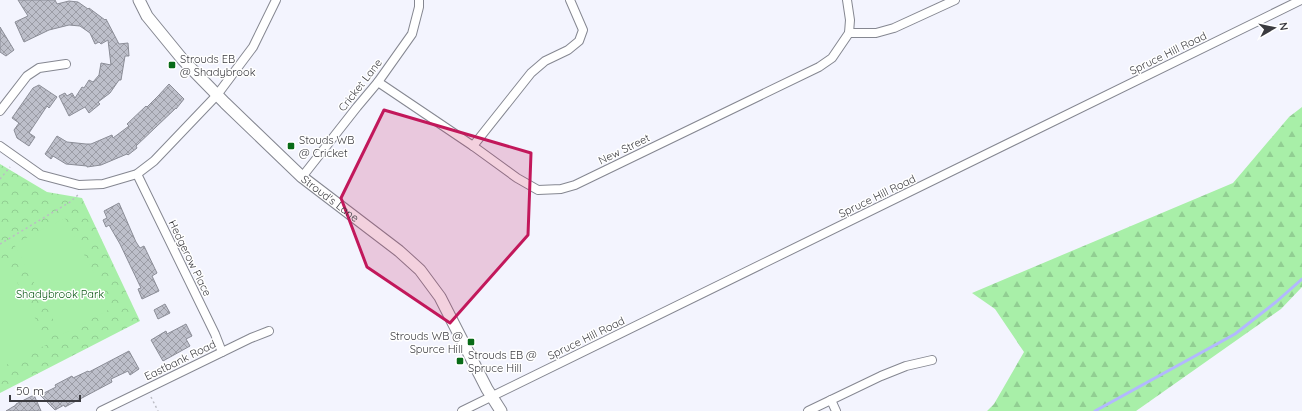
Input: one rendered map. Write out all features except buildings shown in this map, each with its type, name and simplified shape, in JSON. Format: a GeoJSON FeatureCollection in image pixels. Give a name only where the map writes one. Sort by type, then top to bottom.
{"type":"FeatureCollection","features":[{"type":"Feature","properties":{"kind":"street","name":"Stroud's Lane"},"geometry":{"type":"LineString","coordinates":[[139,0],[147,16],[183,60],[302,177],[399,251],[420,270],[440,297],[487,389],[501,411]]}},
{"type":"Feature","properties":{"kind":"street"},"geometry":{"type":"LineString","coordinates":[[0,146],[41,175],[79,185],[103,184],[137,174],[154,161],[217,95],[253,47],[276,0]]}},
{"type":"Feature","properties":{"kind":"street","name":"Cricket Lane"},"geometry":{"type":"LineString","coordinates":[[302,177],[378,82],[412,34],[419,7],[419,0]]}},
{"type":"Feature","properties":{"kind":"street"},"geometry":{"type":"LineString","coordinates":[[473,146],[531,73],[545,61],[568,50],[579,41],[583,30],[570,0]]}},
{"type":"Feature","properties":{"kind":"street"},"geometry":{"type":"LineString","coordinates":[[847,0],[850,20],[849,33],[876,33],[894,28],[955,0]]}},
{"type":"Feature","properties":{"kind":"street","name":"Spruce Hill Road"},"geometry":{"type":"LineString","coordinates":[[462,411],[1301,0]]}},
{"type":"Feature","properties":{"kind":"street","name":"New Street"},"geometry":{"type":"LineString","coordinates":[[378,82],[473,146],[517,178],[538,190],[561,189],[575,185],[819,67],[832,58],[849,33]]}},
{"type":"Feature","properties":{"kind":"street"},"geometry":{"type":"LineString","coordinates":[[0,111],[27,76],[39,68],[66,64]]}},
{"type":"Feature","properties":{"kind":"street","name":"Hedgerow Place"},"geometry":{"type":"LineString","coordinates":[[137,174],[222,352]]}},
{"type":"Feature","properties":{"kind":"street","name":"Eastbank Road"},"geometry":{"type":"LineString","coordinates":[[101,411],[251,338],[269,331]]}},
{"type":"Feature","properties":{"kind":"street"},"geometry":{"type":"LineString","coordinates":[[808,411],[881,376],[906,366],[932,360]]}},
{"type":"Feature","properties":{"kind":"street"},"geometry":{"type":"LineString","coordinates":[[831,400],[836,411]]}},
{"type":"Feature","properties":{"kind":"path"},"geometry":{"type":"LineString","coordinates":[[0,179],[10,168]]}},
{"type":"Feature","properties":{"kind":"path"},"geometry":{"type":"LineString","coordinates":[[0,244],[70,202],[78,195]]}},
{"type":"Feature","properties":{"kind":"path"},"geometry":{"type":"LineString","coordinates":[[147,388],[158,411]]}},
{"type":"Feature","properties":{"kind":"highlighted area"},"geometry":{"type":"Polygon","coordinates":[[[384,110],[531,153],[528,235],[450,323],[367,267],[341,198],[384,110]]]}},
{"type":"Feature","properties":{"kind":"green space"},"geometry":{"type":"Polygon","coordinates":[[[1302,107],[1302,287],[1281,309],[1136,411],[987,411],[994,404],[1024,352],[995,309],[972,293],[1233,183],[1289,117],[1302,107]]]}},
{"type":"Feature","properties":{"kind":"green space","name":"Shadybrook Park"},"geometry":{"type":"Polygon","coordinates":[[[0,164],[47,192],[82,198],[140,321],[0,393],[0,164]]]}},
{"type":"Feature","properties":{"kind":"green space"},"geometry":{"type":"Polygon","coordinates":[[[65,218],[112,308],[61,335],[14,244],[65,218]]]}},
{"type":"Feature","properties":{"kind":"green space"},"geometry":{"type":"Polygon","coordinates":[[[8,264],[48,344],[0,368],[0,268],[8,264]]]}},
{"type":"Feature","properties":{"kind":"waterway"},"geometry":{"type":"LineString","coordinates":[[1095,411],[1235,334],[1276,302],[1302,279]]}},
{"type":"Feature","properties":{"kind":"place","name":"Strouds EB @ Shadybrook"},"geometry":{"type":"Point","coordinates":[172,65]}},
{"type":"Feature","properties":{"kind":"place","name":"Stouds WB @ Cricket"},"geometry":{"type":"Point","coordinates":[291,146]}},
{"type":"Feature","properties":{"kind":"place","name":"Strouds WB @ Spurce Hill"},"geometry":{"type":"Point","coordinates":[471,342]}},
{"type":"Feature","properties":{"kind":"place","name":"Strouds EB @ Spruce Hill"},"geometry":{"type":"Point","coordinates":[460,361]}}]}
